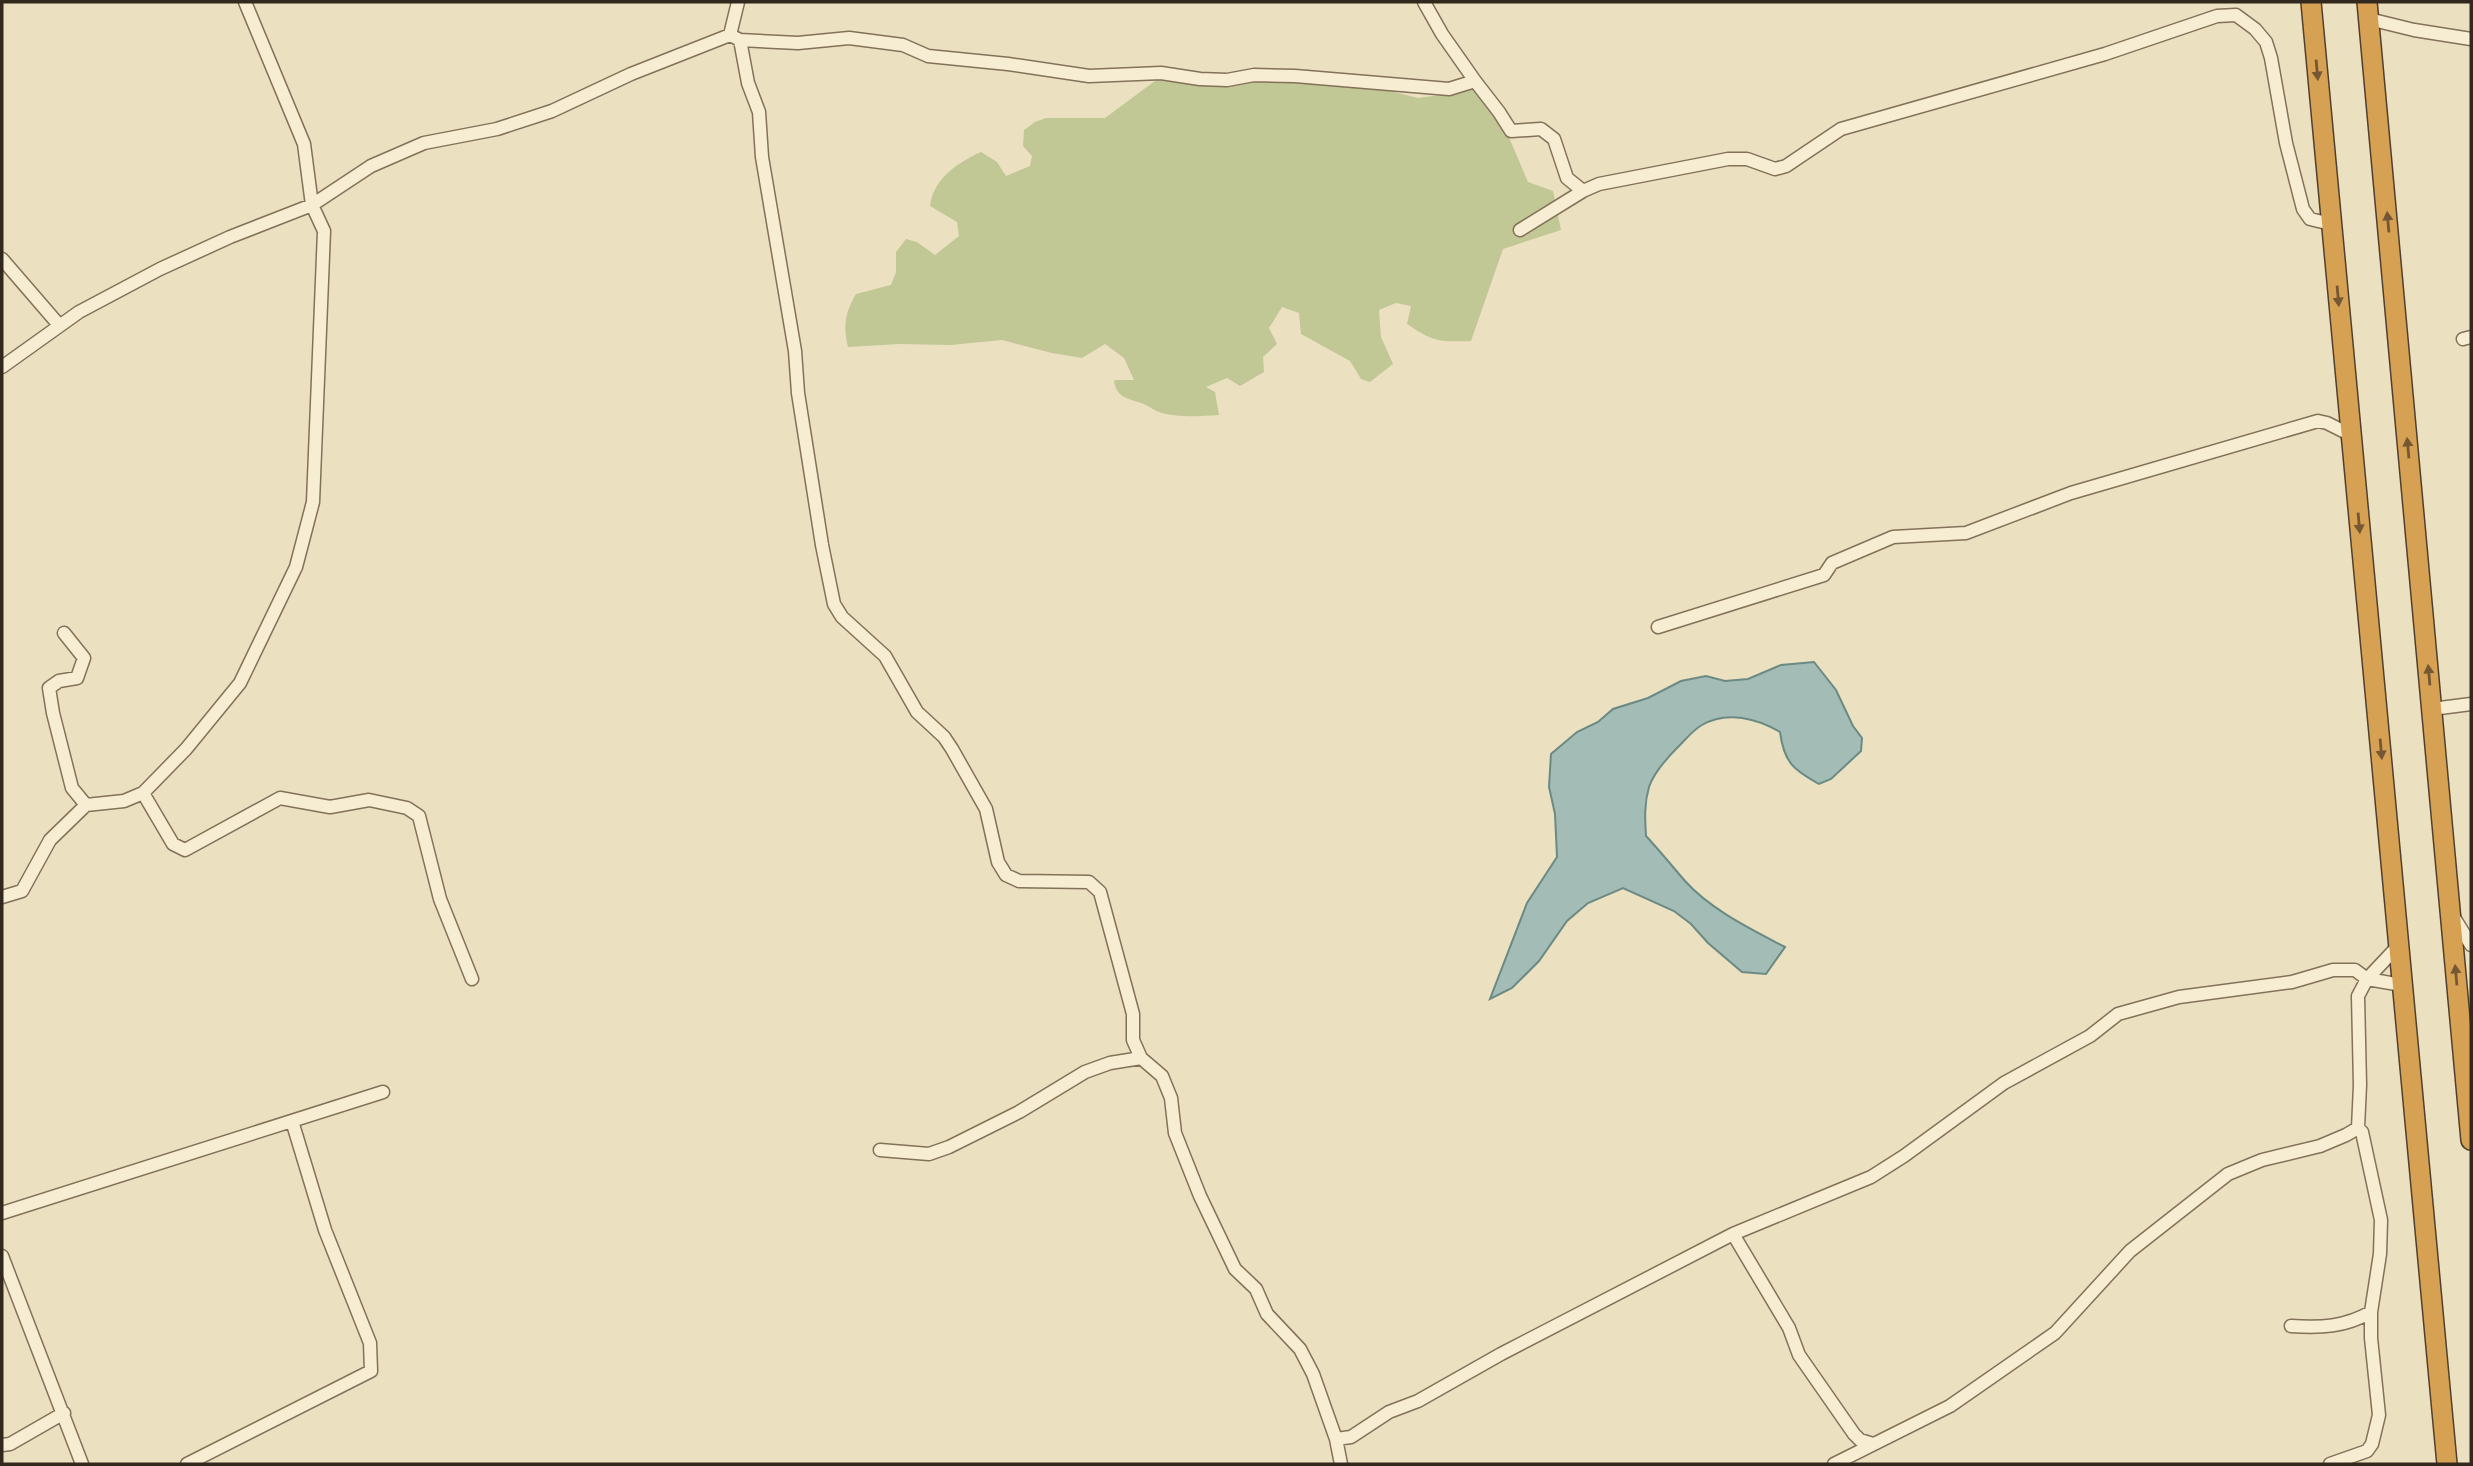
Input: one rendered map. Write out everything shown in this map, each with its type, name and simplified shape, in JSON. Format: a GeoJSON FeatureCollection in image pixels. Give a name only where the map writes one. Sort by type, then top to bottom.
{"type":"FeatureCollection","features":[{"type":"Feature","properties":{"kind":"highway"},"geometry":{"type":"LineString","coordinates":[[2311,2],[2447,1464]]}},
{"type":"Feature","properties":{"kind":"highway"},"geometry":{"type":"LineString","coordinates":[[2368,10],[2471,1140]]}},
{"type":"Feature","properties":{"kind":"street"},"geometry":{"type":"LineString","coordinates":[[2,897],[22,891],[50,840],[86,805],[124,801],[143,793],[186,749],[240,683],[296,567],[313,502],[324,231],[312,205],[304,144],[245,2]]}},
{"type":"Feature","properties":{"kind":"street"},"geometry":{"type":"LineString","coordinates":[[738,2],[735,37],[759,112],[762,157],[795,351],[798,393],[822,545],[834,604],[842,617],[885,656],[917,712],[953,749],[986,809],[998,862],[1006,875],[1019,881],[1089,882],[1100,892],[1133,1014],[1133,1040],[1141,1058],[1162,1076],[1171,1098],[1175,1133],[1234,1269],[1256,1289],[1267,1314],[1300,1349],[1313,1374],[1342,1464]]}},
{"type":"Feature","properties":{"kind":"street"},"geometry":{"type":"LineString","coordinates":[[1424,2],[1442,34],[1511,131],[1541,129],[1554,139],[1567,178],[1583,191]]}},
{"type":"Feature","properties":{"kind":"street"},"geometry":{"type":"LineString","coordinates":[[2368,10],[2414,30],[2471,38]]}},
{"type":"Feature","properties":{"kind":"street"},"geometry":{"type":"LineString","coordinates":[[1520,230],[1583,191],[1600,184],[1728,159],[1747,159],[1775,169],[1786,166],[1841,129],[2105,54],[2217,16],[2236,15],[2245,20],[2266,43],[2286,143],[2303,209],[2310,219],[2331,224]]}},
{"type":"Feature","properties":{"kind":"street"},"geometry":{"type":"LineString","coordinates":[[2,367],[59,325],[160,269],[230,237],[312,205],[371,166],[424,143],[497,129],[552,111],[631,74],[735,37],[798,43],[849,38],[903,45],[928,56],[1089,76],[1161,73],[1227,80],[1254,75],[1295,76],[1449,89],[1475,81]]}},
{"type":"Feature","properties":{"kind":"street"},"geometry":{"type":"LineString","coordinates":[[2,259],[59,325]]}},
{"type":"Feature","properties":{"kind":"street"},"geometry":{"type":"LineString","coordinates":[[1658,627],[1824,575],[1832,563],[1893,537],[1966,533],[2071,493],[2318,422],[2328,423],[2351,435]]}},
{"type":"Feature","properties":{"kind":"street"},"geometry":{"type":"LineString","coordinates":[[64,633],[84,657],[77,678],[59,681],[49,688],[72,788],[86,805]]}},
{"type":"Feature","properties":{"kind":"street"},"geometry":{"type":"LineString","coordinates":[[2432,709],[2471,704]]}},
{"type":"Feature","properties":{"kind":"street"},"geometry":{"type":"LineString","coordinates":[[143,793],[173,844],[185,850],[280,798],[330,807],[369,800],[407,808],[419,816],[440,899],[472,979]]}},
{"type":"Feature","properties":{"kind":"street"},"geometry":{"type":"LineString","coordinates":[[2450,911],[2471,945]]}},
{"type":"Feature","properties":{"kind":"street"},"geometry":{"type":"LineString","coordinates":[[2330,1464],[2367,1451],[2376,1431],[2379,1415],[2371,1312],[2380,1254],[2381,1220],[2362,1132],[2358,1128],[2358,996],[2367,978],[2399,945]]}},
{"type":"Feature","properties":{"kind":"street"},"geometry":{"type":"LineString","coordinates":[[1336,1439],[1352,1437],[1389,1412],[1418,1401],[1501,1354],[1733,1234],[1871,1177],[2004,1083],[2090,1036],[2118,1014],[2179,997],[2292,982],[2333,970],[2355,970],[2367,978],[2402,985]]}},
{"type":"Feature","properties":{"kind":"street"},"geometry":{"type":"LineString","coordinates":[[880,1150],[929,1154],[949,1147],[1019,1112],[1085,1072],[1118,1061],[1141,1058]]}},
{"type":"Feature","properties":{"kind":"street"},"geometry":{"type":"LineString","coordinates":[[2,1213],[383,1092]]}},
{"type":"Feature","properties":{"kind":"street"},"geometry":{"type":"LineString","coordinates":[[187,1464],[371,1371],[370,1343],[325,1230],[292,1121]]}},
{"type":"Feature","properties":{"kind":"street"},"geometry":{"type":"LineString","coordinates":[[1834,1464],[1951,1406],[2055,1333],[2130,1251],[2228,1174],[2262,1160],[2320,1146],[2358,1128]]}},
{"type":"Feature","properties":{"kind":"street"},"geometry":{"type":"LineString","coordinates":[[1733,1234],[1789,1328],[1799,1355],[1817,1383],[1854,1434],[1860,1440],[1873,1444]]}},
{"type":"Feature","properties":{"kind":"street"},"geometry":{"type":"LineString","coordinates":[[2,1256],[82,1464]]}},
{"type":"Feature","properties":{"kind":"street"},"geometry":{"type":"LineString","coordinates":[[2291,1326],[2325,1328],[2341,1325],[2371,1312]]}},
{"type":"Feature","properties":{"kind":"street"},"geometry":{"type":"LineString","coordinates":[[2,1445],[10,1444],[64,1413]]}},
{"type":"Feature","properties":{"kind":"green space"},"geometry":{"type":"Polygon","coordinates":[[[1159,78],[1190,84],[1226,85],[1264,79],[1379,88],[1418,98],[1449,94],[1473,85],[1505,128],[1528,182],[1553,191],[1561,230],[1503,249],[1471,341],[1437,340],[1416,330],[1407,324],[1411,306],[1396,303],[1379,310],[1381,337],[1393,364],[1370,382],[1361,379],[1350,361],[1301,334],[1299,313],[1282,307],[1269,328],[1277,344],[1263,357],[1264,372],[1240,386],[1227,378],[1206,387],[1215,392],[1219,415],[1169,415],[1123,396],[1117,390],[1114,380],[1134,380],[1124,358],[1105,344],[1082,358],[1002,340],[951,345],[848,347],[846,320],[852,301],[856,294],[891,285],[896,272],[896,252],[906,239],[917,242],[935,255],[959,236],[957,222],[930,206],[936,187],[948,173],[981,152],[997,162],[1006,176],[1030,166],[1032,156],[1023,146],[1024,130],[1035,122],[1046,118],[1105,118],[1159,78]]]}},
{"type":"Feature","properties":{"kind":"water"},"geometry":{"type":"Polygon","coordinates":[[[1814,662],[1836,690],[1853,726],[1862,738],[1861,751],[1831,779],[1819,784],[1797,770],[1784,751],[1780,732],[1752,720],[1722,718],[1712,720],[1689,735],[1654,776],[1646,799],[1646,836],[1685,881],[1719,910],[1785,947],[1766,974],[1742,972],[1674,911],[1623,888],[1588,903],[1567,921],[1539,961],[1512,988],[1490,999],[1527,903],[1557,857],[1555,814],[1549,787],[1551,754],[1577,732],[1598,722],[1613,709],[1648,698],[1681,681],[1706,676],[1725,681],[1748,679],[1781,665],[1814,662]]]}}]}
